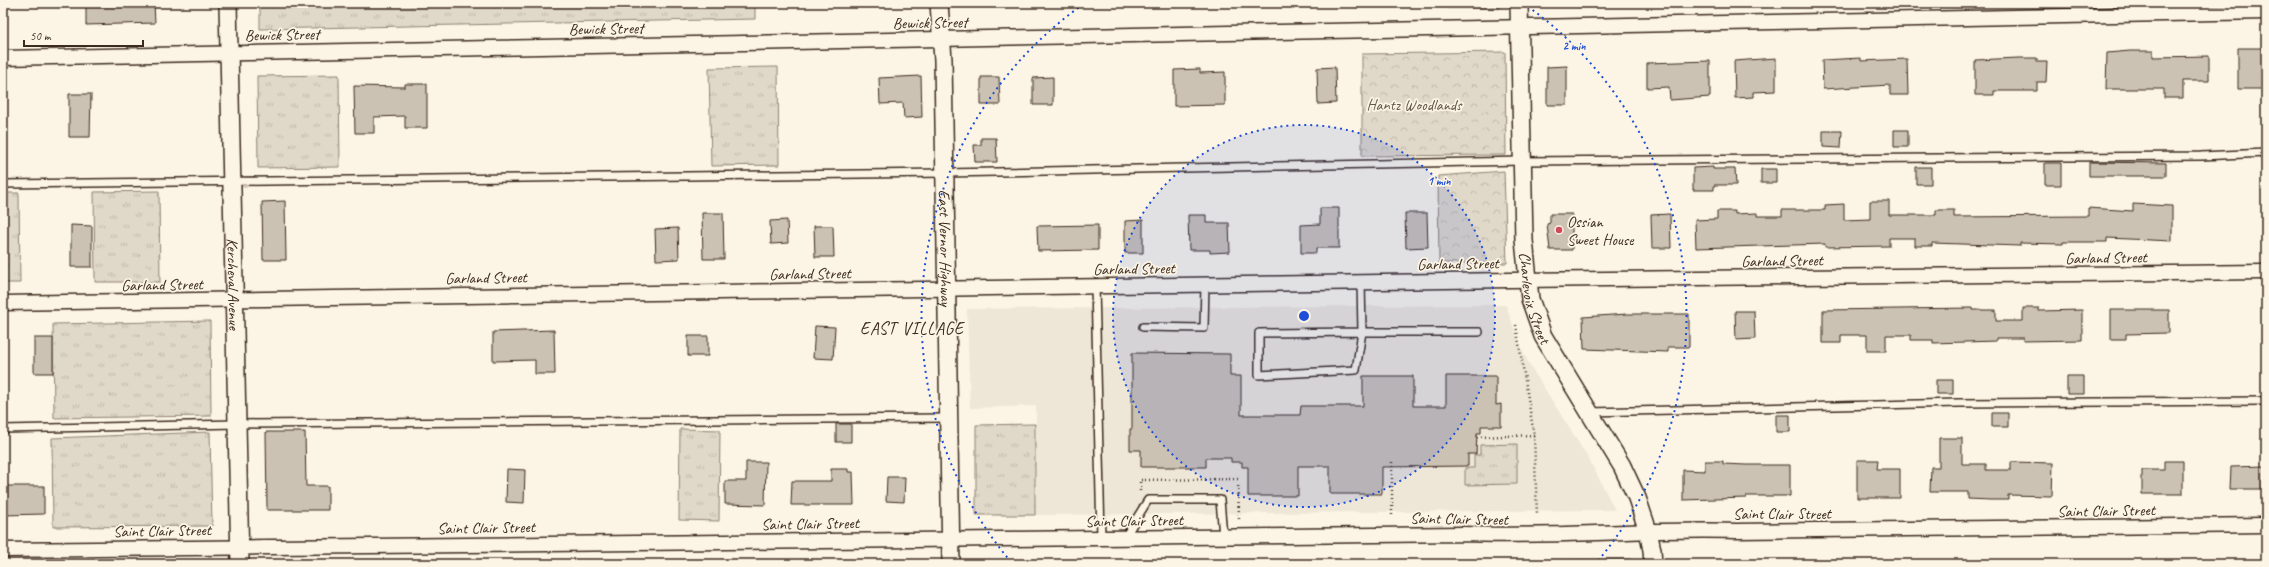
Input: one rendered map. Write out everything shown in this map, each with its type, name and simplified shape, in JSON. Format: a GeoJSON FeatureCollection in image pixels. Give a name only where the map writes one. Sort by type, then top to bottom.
{"type":"FeatureCollection","features":[{"type":"Feature","properties":{"kind":"street","name":"Kercheval Avenue"},"geometry":{"type":"LineString","coordinates":[[228,3],[240,564]]}},
{"type":"Feature","properties":{"kind":"street","name":"East Vernor Highway"},"geometry":{"type":"LineString","coordinates":[[940,3],[945,173],[951,564]]}},
{"type":"Feature","properties":{"kind":"street","name":"Charlevoix Street"},"geometry":{"type":"LineString","coordinates":[[1519,3],[1524,240],[1530,299],[1543,336],[1562,371],[1590,412],[1622,466],[1637,498],[1648,531],[1653,564]]}},
{"type":"Feature","properties":{"kind":"street","name":"Bewick Street"},"geometry":{"type":"LineString","coordinates":[[3,58],[229,52],[2266,12]]}},
{"type":"Feature","properties":{"kind":"street","name":"Garland Street"},"geometry":{"type":"LineString","coordinates":[[3,303],[235,301],[286,297],[1528,279],[2266,272]]}},
{"type":"Feature","properties":{"kind":"street","name":"Saint Clair Street"},"geometry":{"type":"LineString","coordinates":[[3,550],[239,546],[1101,537],[1463,534],[1510,536],[1674,529],[1735,531],[2266,525]]}},
{"type":"Feature","properties":{"kind":"lane"},"geometry":{"type":"LineString","coordinates":[[3,184],[232,180],[945,173],[1522,161],[2193,156],[2266,153]]}},
{"type":"Feature","properties":{"kind":"lane"},"geometry":{"type":"LineString","coordinates":[[1361,282],[1362,332],[1356,370],[1259,375],[1259,333],[1362,332],[1479,332]]}},
{"type":"Feature","properties":{"kind":"lane"},"geometry":{"type":"LineString","coordinates":[[1142,327],[1204,328],[1205,284]]}},
{"type":"Feature","properties":{"kind":"lane"},"geometry":{"type":"LineString","coordinates":[[1095,286],[1101,537]]}},
{"type":"Feature","properties":{"kind":"lane"},"geometry":{"type":"LineString","coordinates":[[1590,412],[1952,403],[2266,401]]}},
{"type":"Feature","properties":{"kind":"lane"},"geometry":{"type":"LineString","coordinates":[[3,429],[237,424],[949,418]]}},
{"type":"Feature","properties":{"kind":"lane"},"geometry":{"type":"LineString","coordinates":[[1125,537],[1148,500],[1220,500],[1223,536]]}},
{"type":"Feature","properties":{"kind":"path"},"geometry":{"type":"LineString","coordinates":[[1516,325],[1534,435],[1537,515]]}},
{"type":"Feature","properties":{"kind":"path"},"geometry":{"type":"LineString","coordinates":[[1477,437],[1534,435]]}},
{"type":"Feature","properties":{"kind":"path"},"geometry":{"type":"LineString","coordinates":[[1392,462],[1392,517]]}},
{"type":"Feature","properties":{"kind":"shaded area"},"geometry":{"type":"Polygon","coordinates":[[[1506,305],[1518,340],[1529,364],[1590,461],[1615,510],[1035,515],[1036,406],[970,408],[967,309],[1506,305]]]}},
{"type":"Feature","properties":{"kind":"green space"},"geometry":{"type":"Polygon","coordinates":[[[260,3],[755,3],[755,19],[260,29],[260,3]]]}},
{"type":"Feature","properties":{"kind":"green space"},"geometry":{"type":"Polygon","coordinates":[[[1447,3],[1500,3],[1500,8],[1447,8],[1447,3]]]}},
{"type":"Feature","properties":{"kind":"green space","name":"Hantz Woodlands"},"geometry":{"type":"Polygon","coordinates":[[[1505,52],[1506,155],[1362,156],[1362,54],[1505,52]]]}},
{"type":"Feature","properties":{"kind":"green space"},"geometry":{"type":"Polygon","coordinates":[[[778,67],[779,165],[711,166],[709,68],[778,67]]]}},
{"type":"Feature","properties":{"kind":"green space"},"geometry":{"type":"Polygon","coordinates":[[[339,75],[340,167],[258,168],[257,76],[339,75]]]}},
{"type":"Feature","properties":{"kind":"green space"},"geometry":{"type":"Polygon","coordinates":[[[1504,171],[1507,263],[1439,263],[1438,176],[1504,171]]]}},
{"type":"Feature","properties":{"kind":"green space"},"geometry":{"type":"Polygon","coordinates":[[[159,191],[160,282],[95,282],[94,192],[159,191]]]}},
{"type":"Feature","properties":{"kind":"green space"},"geometry":{"type":"Polygon","coordinates":[[[3,193],[19,193],[20,283],[3,283],[3,193]]]}},
{"type":"Feature","properties":{"kind":"green space"},"geometry":{"type":"Polygon","coordinates":[[[210,321],[211,416],[54,418],[53,324],[210,321]]]}},
{"type":"Feature","properties":{"kind":"green space"},"geometry":{"type":"Polygon","coordinates":[[[1035,424],[1035,515],[976,515],[976,425],[1035,424]]]}},
{"type":"Feature","properties":{"kind":"green space"},"geometry":{"type":"Polygon","coordinates":[[[680,429],[720,430],[719,521],[679,520],[680,429]]]}},
{"type":"Feature","properties":{"kind":"green space"},"geometry":{"type":"Polygon","coordinates":[[[210,432],[212,526],[53,527],[52,438],[210,432]]]}},
{"type":"Feature","properties":{"kind":"green space"},"geometry":{"type":"Polygon","coordinates":[[[1517,444],[1517,484],[1465,485],[1465,468],[1474,468],[1474,455],[1480,455],[1480,445],[1517,444]]]}},
{"type":"Feature","properties":{"kind":"green space"},"geometry":{"type":"Polygon","coordinates":[[[1630,559],[1630,564],[1543,564],[1543,560],[1630,559]]]}},
{"type":"Feature","properties":{"kind":"building"},"geometry":{"type":"Polygon","coordinates":[[[86,3],[154,3],[155,23],[86,25],[86,3]]]}},
{"type":"Feature","properties":{"kind":"building"},"geometry":{"type":"Polygon","coordinates":[[[2238,48],[2266,48],[2266,89],[2238,89],[2238,48]]]}},
{"type":"Feature","properties":{"kind":"building"},"geometry":{"type":"Polygon","coordinates":[[[2153,51],[2153,57],[2209,56],[2209,81],[2183,81],[2183,98],[2164,98],[2164,89],[2106,89],[2107,53],[2153,51]]]}},
{"type":"Feature","properties":{"kind":"building"},"geometry":{"type":"Polygon","coordinates":[[[1776,58],[1776,91],[1753,92],[1753,97],[1735,98],[1734,61],[1776,58]]]}},
{"type":"Feature","properties":{"kind":"building"},"geometry":{"type":"Polygon","coordinates":[[[1861,58],[1861,61],[1907,59],[1908,95],[1890,95],[1890,85],[1823,89],[1822,60],[1861,58]]]}},
{"type":"Feature","properties":{"kind":"building"},"geometry":{"type":"Polygon","coordinates":[[[2037,58],[2037,62],[2047,62],[2046,82],[2037,82],[2037,91],[1994,91],[1994,95],[1975,95],[1975,60],[2037,58]]]}},
{"type":"Feature","properties":{"kind":"building"},"geometry":{"type":"Polygon","coordinates":[[[1710,61],[1710,97],[1670,100],[1669,87],[1647,88],[1647,63],[1710,61]]]}},
{"type":"Feature","properties":{"kind":"building"},"geometry":{"type":"Polygon","coordinates":[[[1567,66],[1567,105],[1547,105],[1547,67],[1567,66]]]}},
{"type":"Feature","properties":{"kind":"building"},"geometry":{"type":"Polygon","coordinates":[[[1335,67],[1336,103],[1318,104],[1317,68],[1335,67]]]}},
{"type":"Feature","properties":{"kind":"building"},"geometry":{"type":"Polygon","coordinates":[[[1200,69],[1200,73],[1225,72],[1225,105],[1174,106],[1174,70],[1200,69]]]}},
{"type":"Feature","properties":{"kind":"building"},"geometry":{"type":"Polygon","coordinates":[[[921,76],[922,117],[904,118],[903,103],[880,104],[879,78],[921,76]]]}},
{"type":"Feature","properties":{"kind":"building"},"geometry":{"type":"Polygon","coordinates":[[[981,77],[999,77],[1000,105],[981,105],[981,77]]]}},
{"type":"Feature","properties":{"kind":"building"},"geometry":{"type":"Polygon","coordinates":[[[1053,77],[1053,105],[1033,105],[1033,78],[1053,77]]]}},
{"type":"Feature","properties":{"kind":"building"},"geometry":{"type":"Polygon","coordinates":[[[405,84],[427,84],[427,128],[405,128],[405,116],[374,117],[374,133],[355,133],[354,86],[405,87],[405,84]]]}},
{"type":"Feature","properties":{"kind":"building"},"geometry":{"type":"Polygon","coordinates":[[[69,94],[91,94],[90,137],[69,137],[69,94]]]}},
{"type":"Feature","properties":{"kind":"building"},"geometry":{"type":"Polygon","coordinates":[[[1894,130],[1908,130],[1908,147],[1894,147],[1894,130]]]}},
{"type":"Feature","properties":{"kind":"building"},"geometry":{"type":"Polygon","coordinates":[[[1823,131],[1842,131],[1841,148],[1823,147],[1823,131]]]}},
{"type":"Feature","properties":{"kind":"building"},"geometry":{"type":"Polygon","coordinates":[[[981,138],[996,138],[997,162],[975,162],[974,145],[981,145],[981,138]]]}},
{"type":"Feature","properties":{"kind":"building"},"geometry":{"type":"Polygon","coordinates":[[[2089,162],[2166,163],[2166,176],[2089,176],[2089,162]]]}},
{"type":"Feature","properties":{"kind":"building"},"geometry":{"type":"Polygon","coordinates":[[[2045,163],[2061,163],[2061,185],[2045,185],[2045,163]]]}},
{"type":"Feature","properties":{"kind":"building"},"geometry":{"type":"Polygon","coordinates":[[[1713,167],[1713,169],[1735,169],[1736,185],[1714,185],[1714,190],[1693,190],[1693,168],[1713,167]]]}},
{"type":"Feature","properties":{"kind":"building"},"geometry":{"type":"Polygon","coordinates":[[[1916,167],[1931,167],[1931,184],[1916,184],[1916,167]]]}},
{"type":"Feature","properties":{"kind":"building"},"geometry":{"type":"Polygon","coordinates":[[[1761,169],[1776,169],[1776,183],[1761,183],[1761,169]]]}},
{"type":"Feature","properties":{"kind":"building"},"geometry":{"type":"Polygon","coordinates":[[[285,201],[286,260],[263,260],[262,202],[285,201]]]}},
{"type":"Feature","properties":{"kind":"building"},"geometry":{"type":"Polygon","coordinates":[[[1870,201],[1889,201],[1889,215],[1936,215],[1936,210],[1954,210],[1954,217],[2088,216],[2088,208],[2133,211],[2133,204],[2172,206],[2172,241],[2107,238],[2107,242],[2063,242],[2063,244],[2020,243],[2020,246],[1932,243],[1932,246],[1915,246],[1915,238],[1889,238],[1889,246],[1825,247],[1825,244],[1696,248],[1695,220],[1717,219],[1717,211],[1735,211],[1735,214],[1757,213],[1757,216],[1782,216],[1782,210],[1825,210],[1825,205],[1844,204],[1844,220],[1870,219],[1870,201]]]}},
{"type":"Feature","properties":{"kind":"building"},"geometry":{"type":"Polygon","coordinates":[[[1320,208],[1339,208],[1339,248],[1316,248],[1316,253],[1301,253],[1301,225],[1320,224],[1320,208]]]}},
{"type":"Feature","properties":{"kind":"building"},"geometry":{"type":"Polygon","coordinates":[[[702,213],[723,213],[724,259],[703,259],[702,213]]]}},
{"type":"Feature","properties":{"kind":"building"},"geometry":{"type":"Polygon","coordinates":[[[1405,213],[1427,213],[1428,247],[1406,248],[1405,213]]]}},
{"type":"Feature","properties":{"kind":"building","name":"Ossian Sweet House"},"geometry":{"type":"Polygon","coordinates":[[[1550,214],[1572,214],[1572,250],[1550,250],[1547,224],[1550,223],[1550,214]]]}},
{"type":"Feature","properties":{"kind":"building"},"geometry":{"type":"Polygon","coordinates":[[[1670,214],[1671,248],[1652,248],[1651,215],[1670,214]]]}},
{"type":"Feature","properties":{"kind":"building"},"geometry":{"type":"Polygon","coordinates":[[[1188,215],[1206,215],[1206,223],[1229,223],[1230,252],[1210,253],[1210,250],[1189,250],[1188,215]]]}},
{"type":"Feature","properties":{"kind":"building"},"geometry":{"type":"Polygon","coordinates":[[[787,220],[788,243],[771,244],[770,221],[787,220]]]}},
{"type":"Feature","properties":{"kind":"building"},"geometry":{"type":"Polygon","coordinates":[[[1143,220],[1143,253],[1125,253],[1125,221],[1143,220]]]}},
{"type":"Feature","properties":{"kind":"building"},"geometry":{"type":"Polygon","coordinates":[[[71,225],[92,226],[92,267],[71,267],[71,225]]]}},
{"type":"Feature","properties":{"kind":"building"},"geometry":{"type":"Polygon","coordinates":[[[1098,225],[1098,250],[1038,251],[1037,226],[1098,225]]]}},
{"type":"Feature","properties":{"kind":"building"},"geometry":{"type":"Polygon","coordinates":[[[814,226],[833,226],[834,257],[815,257],[814,226]]]}},
{"type":"Feature","properties":{"kind":"building"},"geometry":{"type":"Polygon","coordinates":[[[678,228],[679,259],[656,260],[655,229],[678,228]]]}},
{"type":"Feature","properties":{"kind":"building"},"geometry":{"type":"Polygon","coordinates":[[[1973,308],[1973,310],[1996,310],[1996,321],[2023,321],[2023,308],[2039,308],[2039,311],[2082,310],[2082,340],[2023,341],[2023,338],[1996,338],[1996,341],[1933,343],[1933,340],[1911,340],[1911,335],[1886,335],[1886,351],[1867,351],[1867,335],[1841,335],[1841,343],[1823,343],[1823,310],[1973,308]]]}},
{"type":"Feature","properties":{"kind":"building"},"geometry":{"type":"Polygon","coordinates":[[[2111,310],[2169,310],[2169,333],[2126,334],[2126,339],[2111,339],[2111,310]]]}},
{"type":"Feature","properties":{"kind":"building"},"geometry":{"type":"Polygon","coordinates":[[[1735,311],[1754,311],[1755,339],[1736,340],[1735,311]]]}},
{"type":"Feature","properties":{"kind":"building"},"geometry":{"type":"Polygon","coordinates":[[[1627,314],[1689,314],[1689,347],[1668,347],[1668,352],[1584,349],[1583,317],[1627,314]]]}},
{"type":"Feature","properties":{"kind":"building"},"geometry":{"type":"Polygon","coordinates":[[[815,326],[835,327],[833,359],[813,358],[815,326]]]}},
{"type":"Feature","properties":{"kind":"building"},"geometry":{"type":"Polygon","coordinates":[[[554,330],[555,374],[535,374],[535,360],[493,361],[493,332],[554,330]]]}},
{"type":"Feature","properties":{"kind":"building"},"geometry":{"type":"Polygon","coordinates":[[[688,336],[708,336],[708,356],[688,356],[688,336]]]}},
{"type":"Feature","properties":{"kind":"building"},"geometry":{"type":"Polygon","coordinates":[[[34,338],[53,338],[53,373],[34,373],[34,338]]]}},
{"type":"Feature","properties":{"kind":"building"},"geometry":{"type":"Polygon","coordinates":[[[1132,353],[1230,354],[1230,376],[1241,376],[1241,415],[1300,415],[1301,406],[1363,406],[1363,376],[1413,376],[1413,406],[1446,406],[1446,376],[1496,376],[1496,405],[1501,404],[1501,426],[1481,426],[1481,433],[1477,433],[1476,454],[1468,454],[1468,466],[1382,467],[1382,494],[1330,494],[1330,466],[1298,466],[1298,496],[1248,496],[1248,467],[1242,467],[1242,462],[1231,462],[1231,458],[1206,458],[1206,467],[1141,467],[1141,450],[1130,450],[1130,429],[1132,429],[1132,353]]]}},
{"type":"Feature","properties":{"kind":"building"},"geometry":{"type":"Polygon","coordinates":[[[2067,376],[2084,376],[2084,394],[2067,394],[2067,376]]]}},
{"type":"Feature","properties":{"kind":"building"},"geometry":{"type":"Polygon","coordinates":[[[1936,380],[1953,380],[1953,394],[1936,394],[1936,380]]]}},
{"type":"Feature","properties":{"kind":"building"},"geometry":{"type":"Polygon","coordinates":[[[1992,413],[2008,413],[2008,427],[1992,427],[1992,413]]]}},
{"type":"Feature","properties":{"kind":"building"},"geometry":{"type":"Polygon","coordinates":[[[1776,415],[1790,415],[1790,432],[1776,432],[1776,415]]]}},
{"type":"Feature","properties":{"kind":"building"},"geometry":{"type":"Polygon","coordinates":[[[836,424],[851,424],[851,442],[836,442],[836,424]]]}},
{"type":"Feature","properties":{"kind":"building"},"geometry":{"type":"Polygon","coordinates":[[[266,432],[305,432],[306,486],[328,486],[328,510],[267,510],[266,432]]]}},
{"type":"Feature","properties":{"kind":"building"},"geometry":{"type":"Polygon","coordinates":[[[1939,438],[1962,438],[1962,464],[1986,464],[1986,470],[2011,470],[2011,462],[2053,463],[2052,496],[2008,495],[2008,500],[1991,500],[1968,499],[1968,492],[1930,492],[1931,467],[1939,467],[1939,438]]]}},
{"type":"Feature","properties":{"kind":"building"},"geometry":{"type":"Polygon","coordinates":[[[1857,460],[1878,460],[1877,469],[1900,469],[1900,498],[1857,498],[1857,460]]]}},
{"type":"Feature","properties":{"kind":"building"},"geometry":{"type":"Polygon","coordinates":[[[1705,461],[1723,461],[1723,464],[1790,465],[1790,496],[1746,496],[1746,498],[1683,500],[1683,470],[1705,471],[1705,461]]]}},
{"type":"Feature","properties":{"kind":"building"},"geometry":{"type":"Polygon","coordinates":[[[2164,461],[2183,461],[2183,494],[2142,494],[2142,470],[2164,470],[2164,461]]]}},
{"type":"Feature","properties":{"kind":"building"},"geometry":{"type":"Polygon","coordinates":[[[746,462],[766,462],[765,505],[725,504],[725,481],[746,481],[746,462]]]}},
{"type":"Feature","properties":{"kind":"building"},"geometry":{"type":"Polygon","coordinates":[[[2266,466],[2266,489],[2230,489],[2231,467],[2266,466]]]}},
{"type":"Feature","properties":{"kind":"building"},"geometry":{"type":"Polygon","coordinates":[[[507,469],[525,470],[524,503],[506,502],[507,469]]]}},
{"type":"Feature","properties":{"kind":"building"},"geometry":{"type":"Polygon","coordinates":[[[831,469],[848,469],[848,472],[853,472],[854,505],[791,505],[792,481],[831,481],[831,469]]]}},
{"type":"Feature","properties":{"kind":"building"},"geometry":{"type":"Polygon","coordinates":[[[887,477],[905,477],[904,502],[886,501],[887,477]]]}},
{"type":"Feature","properties":{"kind":"building"},"geometry":{"type":"Polygon","coordinates":[[[3,486],[44,486],[44,514],[3,515],[3,486]]]}},
{"type":"Feature","properties":{"kind":"place","name":"Ossian Sweet House"},"geometry":{"type":"Point","coordinates":[1559,230]}},
{"type":"Feature","properties":{"kind":"district","name":"EAST VILLAGE"},"geometry":{"type":"Point","coordinates":[912,328]}}]}
